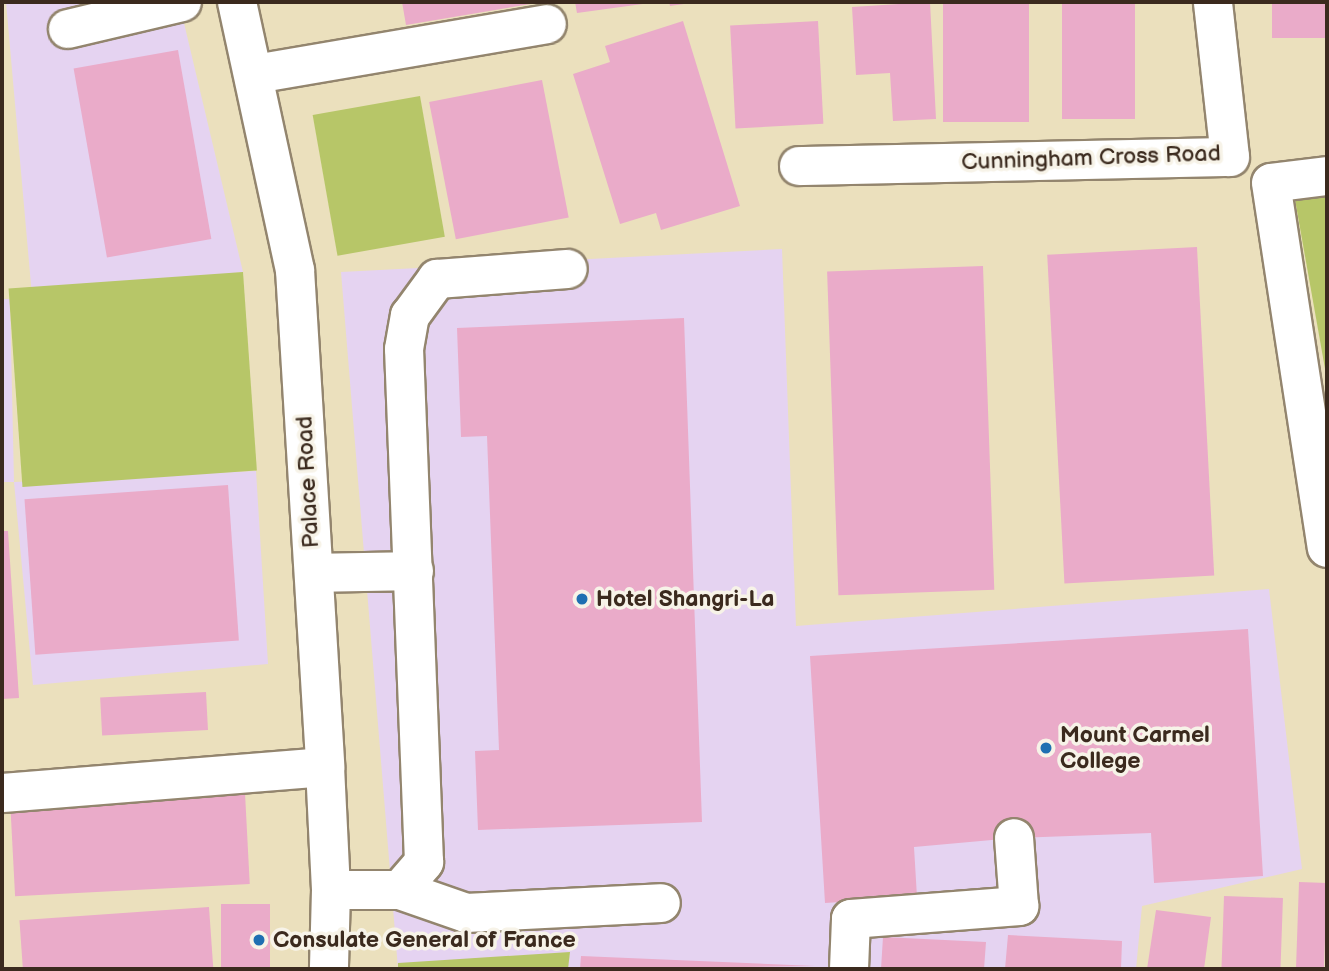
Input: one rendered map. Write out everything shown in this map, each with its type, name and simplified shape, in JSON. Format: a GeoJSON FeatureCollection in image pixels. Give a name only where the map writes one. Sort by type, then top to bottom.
{"type":"FeatureCollection","features":[{"type":"Feature","properties":{"kind":"street"},"geometry":{"type":"LineString","coordinates":[[68,29],[182,2]]}},
{"type":"Feature","properties":{"kind":"street","name":"Palace Road"},"geometry":{"type":"LineString","coordinates":[[237,2],[255,74],[295,270],[331,890],[329,969]]}},
{"type":"Feature","properties":{"kind":"street","name":"Cunningham Cross Road"},"geometry":{"type":"LineString","coordinates":[[799,166],[1230,157],[1213,2]]}},
{"type":"Feature","properties":{"kind":"street"},"geometry":{"type":"LineString","coordinates":[[255,74],[547,24]]}},
{"type":"Feature","properties":{"kind":"street"},"geometry":{"type":"LineString","coordinates":[[1327,176],[1271,183],[1327,548]]}},
{"type":"Feature","properties":{"kind":"street"},"geometry":{"type":"LineString","coordinates":[[400,890],[424,862],[404,349],[410,316],[437,279],[568,269]]}},
{"type":"Feature","properties":{"kind":"street"},"geometry":{"type":"LineString","coordinates":[[314,573],[414,571]]}},
{"type":"Feature","properties":{"kind":"street"},"geometry":{"type":"LineString","coordinates":[[2,793],[325,767]]}},
{"type":"Feature","properties":{"kind":"street"},"geometry":{"type":"LineString","coordinates":[[849,969],[850,919],[1019,906],[1014,838]]}},
{"type":"Feature","properties":{"kind":"street"},"geometry":{"type":"LineString","coordinates":[[331,890],[400,890],[447,909],[475,914],[660,903]]}},
{"type":"Feature","properties":{"kind":"shaded area"},"geometry":{"type":"Polygon","coordinates":[[[6,2],[179,2],[243,272],[32,296],[6,2]]]}},
{"type":"Feature","properties":{"kind":"shaded area","name":"Hotel Shangri-La"},"geometry":{"type":"Polygon","coordinates":[[[782,249],[796,626],[1269,589],[1302,869],[1142,906],[1136,969],[398,969],[341,272],[782,249]]]}},
{"type":"Feature","properties":{"kind":"shaded area"},"geometry":{"type":"Polygon","coordinates":[[[2,299],[10,299],[14,482],[2,482],[2,299]]]}},
{"type":"Feature","properties":{"kind":"shaded area"},"geometry":{"type":"Polygon","coordinates":[[[256,471],[268,664],[33,685],[14,482],[256,471]]]}},
{"type":"Feature","properties":{"kind":"green space"},"geometry":{"type":"Polygon","coordinates":[[[420,96],[445,237],[337,256],[313,115],[420,96]]]}},
{"type":"Feature","properties":{"kind":"green space"},"geometry":{"type":"Polygon","coordinates":[[[1327,190],[1327,380],[1294,194],[1327,190]]]}},
{"type":"Feature","properties":{"kind":"green space"},"geometry":{"type":"Polygon","coordinates":[[[243,272],[257,471],[22,487],[9,288],[243,272]]]}},
{"type":"Feature","properties":{"kind":"green space"},"geometry":{"type":"Polygon","coordinates":[[[570,952],[568,969],[398,969],[398,963],[570,952]]]}},
{"type":"Feature","properties":{"kind":"building"},"geometry":{"type":"Polygon","coordinates":[[[402,2],[536,2],[536,3],[406,25],[402,2]]]}},
{"type":"Feature","properties":{"kind":"building"},"geometry":{"type":"Polygon","coordinates":[[[575,2],[650,2],[650,3],[577,13],[575,2]]]}},
{"type":"Feature","properties":{"kind":"building"},"geometry":{"type":"Polygon","coordinates":[[[669,2],[691,2],[691,3],[670,6],[669,2]]]}},
{"type":"Feature","properties":{"kind":"building"},"geometry":{"type":"Polygon","coordinates":[[[930,2],[936,119],[893,121],[890,73],[856,75],[852,7],[930,2]]]}},
{"type":"Feature","properties":{"kind":"building"},"geometry":{"type":"Polygon","coordinates":[[[943,2],[1029,2],[1029,122],[943,122],[943,2]]]}},
{"type":"Feature","properties":{"kind":"building"},"geometry":{"type":"Polygon","coordinates":[[[1062,2],[1135,2],[1135,119],[1062,119],[1062,2]]]}},
{"type":"Feature","properties":{"kind":"building"},"geometry":{"type":"Polygon","coordinates":[[[1272,2],[1327,2],[1327,38],[1272,38],[1272,2]]]}},
{"type":"Feature","properties":{"kind":"building"},"geometry":{"type":"Polygon","coordinates":[[[683,21],[740,206],[661,230],[656,213],[620,224],[573,74],[610,62],[605,46],[683,21]]]}},
{"type":"Feature","properties":{"kind":"building"},"geometry":{"type":"Polygon","coordinates":[[[818,21],[823,124],[736,128],[730,26],[818,21]]]}},
{"type":"Feature","properties":{"kind":"building"},"geometry":{"type":"Polygon","coordinates":[[[178,50],[211,239],[107,257],[74,68],[178,50]]]}},
{"type":"Feature","properties":{"kind":"building"},"geometry":{"type":"Polygon","coordinates":[[[542,80],[569,217],[456,239],[429,102],[542,80]]]}},
{"type":"Feature","properties":{"kind":"building"},"geometry":{"type":"Polygon","coordinates":[[[1197,247],[1214,576],[1064,583],[1047,255],[1197,247]]]}},
{"type":"Feature","properties":{"kind":"building"},"geometry":{"type":"Polygon","coordinates":[[[983,266],[994,590],[838,595],[827,271],[983,266]]]}},
{"type":"Feature","properties":{"kind":"building"},"geometry":{"type":"Polygon","coordinates":[[[684,318],[702,822],[478,830],[475,751],[499,750],[487,436],[461,437],[457,328],[684,318]]]}},
{"type":"Feature","properties":{"kind":"building"},"geometry":{"type":"Polygon","coordinates":[[[228,485],[239,641],[35,655],[24,499],[228,485]]]}},
{"type":"Feature","properties":{"kind":"building"},"geometry":{"type":"Polygon","coordinates":[[[2,531],[8,531],[19,698],[2,699],[2,531]]]}},
{"type":"Feature","properties":{"kind":"building"},"geometry":{"type":"Polygon","coordinates":[[[1248,629],[1263,876],[1154,883],[1151,833],[1014,838],[914,847],[917,897],[825,903],[810,656],[1248,629]]]}},
{"type":"Feature","properties":{"kind":"building"},"geometry":{"type":"Polygon","coordinates":[[[206,692],[208,730],[102,735],[100,698],[206,692]]]}},
{"type":"Feature","properties":{"kind":"building"},"geometry":{"type":"Polygon","coordinates":[[[245,793],[250,884],[15,896],[10,805],[245,793]]]}},
{"type":"Feature","properties":{"kind":"building"},"geometry":{"type":"Polygon","coordinates":[[[1299,882],[1327,883],[1324,969],[1296,969],[1299,882]]]}},
{"type":"Feature","properties":{"kind":"building"},"geometry":{"type":"Polygon","coordinates":[[[1224,896],[1283,898],[1280,969],[1221,969],[1224,896]]]}},
{"type":"Feature","properties":{"kind":"building"},"geometry":{"type":"Polygon","coordinates":[[[221,904],[270,904],[270,969],[221,969],[221,904]]]}},
{"type":"Feature","properties":{"kind":"building"},"geometry":{"type":"Polygon","coordinates":[[[209,907],[213,969],[23,969],[19,920],[209,907]]]}},
{"type":"Feature","properties":{"kind":"building"},"geometry":{"type":"Polygon","coordinates":[[[1156,910],[1211,917],[1204,969],[1147,969],[1156,910]]]}},
{"type":"Feature","properties":{"kind":"building"},"geometry":{"type":"Polygon","coordinates":[[[1008,935],[1122,941],[1121,969],[1005,969],[1008,935]]]}},
{"type":"Feature","properties":{"kind":"building"},"geometry":{"type":"Polygon","coordinates":[[[883,937],[986,942],[984,969],[881,969],[883,937]]]}},
{"type":"Feature","properties":{"kind":"building"},"geometry":{"type":"Polygon","coordinates":[[[581,956],[815,966],[580,969],[581,956]]]}},
{"type":"Feature","properties":{"kind":"place","name":"Hotel Shangri-La"},"geometry":{"type":"Point","coordinates":[582,599]}},
{"type":"Feature","properties":{"kind":"place","name":"Mount Carmel College"},"geometry":{"type":"Point","coordinates":[1046,748]}},
{"type":"Feature","properties":{"kind":"place","name":"Consulate General of France"},"geometry":{"type":"Point","coordinates":[259,940]}}]}
